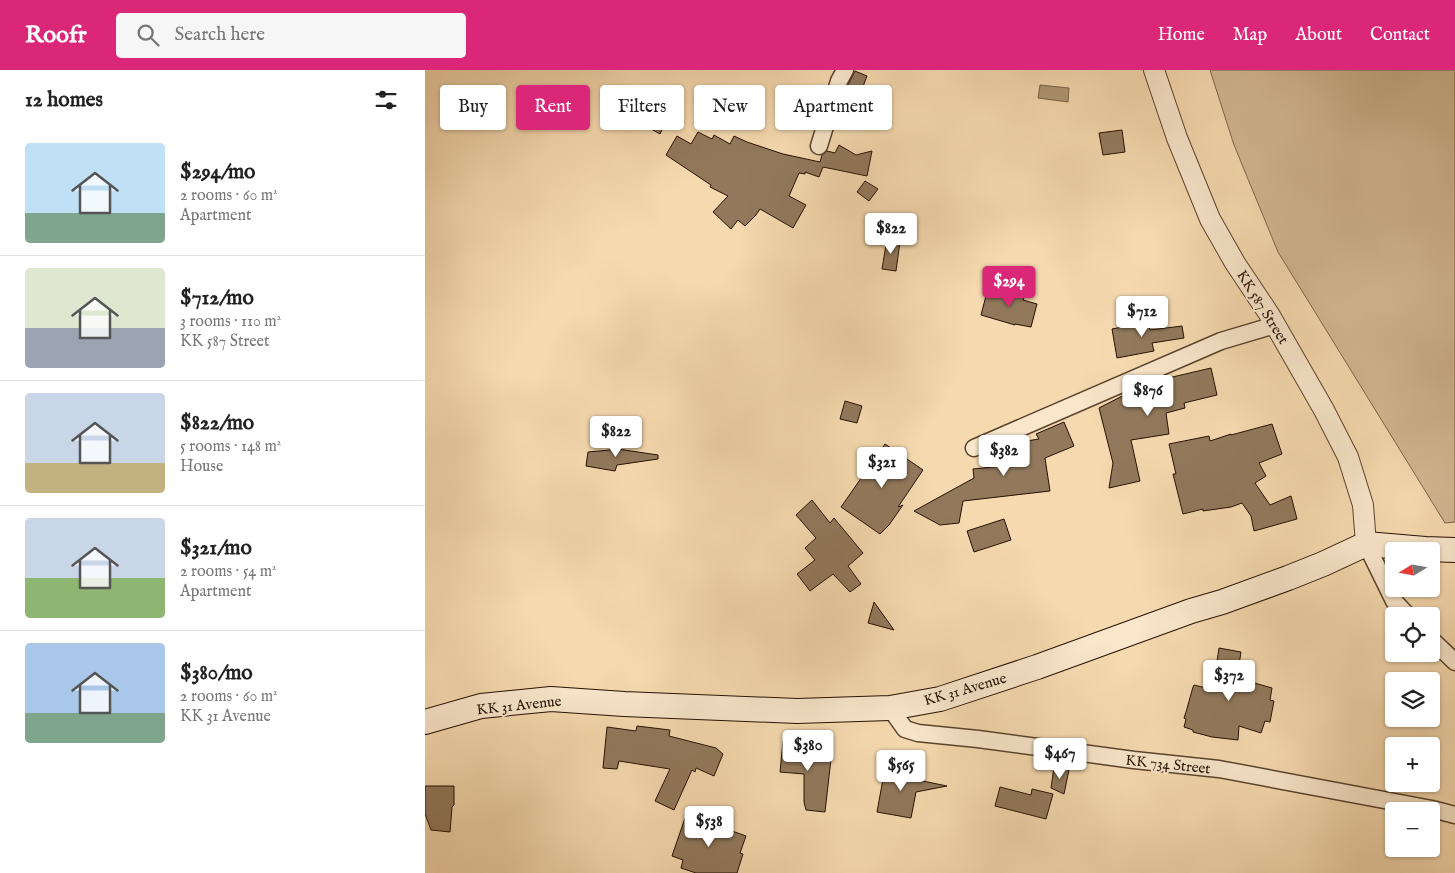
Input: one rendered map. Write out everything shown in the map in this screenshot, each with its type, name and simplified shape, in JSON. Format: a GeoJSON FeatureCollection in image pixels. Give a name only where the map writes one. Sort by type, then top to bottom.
{"type":"FeatureCollection","features":[{"type":"Feature","properties":{"kind":"main road","name":"KK 31 Avenue"},"geometry":{"type":"LineString","coordinates":[[425,722],[481,706],[551,699],[797,711],[890,708],[940,699],[993,682],[1288,578],[1366,544],[1455,550]]}},
{"type":"Feature","properties":{"kind":"street"},"geometry":{"type":"LineString","coordinates":[[819,146],[839,81],[845,70]]}},
{"type":"Feature","properties":{"kind":"street","name":"KK 587 Street"},"geometry":{"type":"LineString","coordinates":[[1154,70],[1177,138],[1210,219],[1235,263],[1275,325],[1324,410],[1348,457],[1363,505],[1366,544]]}},
{"type":"Feature","properties":{"kind":"street"},"geometry":{"type":"LineString","coordinates":[[974,448],[1221,341],[1275,325]]}},
{"type":"Feature","properties":{"kind":"street"},"geometry":{"type":"LineString","coordinates":[[1366,544],[1393,601],[1399,607]]}},
{"type":"Feature","properties":{"kind":"street"},"geometry":{"type":"LineString","coordinates":[[1440,648],[1455,662]]}},
{"type":"Feature","properties":{"kind":"street","name":"KK 734 Street"},"geometry":{"type":"LineString","coordinates":[[890,708],[905,729],[917,733],[1219,769],[1455,815]]}},
{"type":"Feature","properties":{"kind":"shaded area"},"geometry":{"type":"Polygon","coordinates":[[[1210,70],[1455,70],[1455,522],[1445,523],[1278,252],[1234,145],[1210,70]]]}},
{"type":"Feature","properties":{"kind":"shaded area"},"geometry":{"type":"Polygon","coordinates":[[[1040,85],[1069,88],[1068,102],[1038,98],[1040,85]]]}},
{"type":"Feature","properties":{"kind":"building"},"geometry":{"type":"Polygon","coordinates":[[[855,71],[867,76],[864,85],[848,85],[855,71]]]}},
{"type":"Feature","properties":{"kind":"building"},"geometry":{"type":"Polygon","coordinates":[[[653,130],[662,130],[660,134],[653,130]]]}},
{"type":"Feature","properties":{"kind":"building"},"geometry":{"type":"Polygon","coordinates":[[[1122,130],[1125,152],[1103,155],[1099,133],[1122,130]]]}},
{"type":"Feature","properties":{"kind":"building"},"geometry":{"type":"Polygon","coordinates":[[[698,132],[712,139],[714,135],[730,144],[734,136],[783,154],[820,162],[822,155],[827,151],[835,153],[839,145],[856,155],[872,151],[867,176],[823,167],[819,177],[805,172],[805,174],[799,173],[789,196],[806,205],[793,228],[760,209],[745,226],[738,220],[731,229],[713,212],[728,196],[710,187],[711,185],[666,155],[677,136],[691,144],[698,132]]]}},
{"type":"Feature","properties":{"kind":"building"},"geometry":{"type":"Polygon","coordinates":[[[865,181],[878,189],[869,201],[857,192],[865,181]]]}},
{"type":"Feature","properties":{"kind":"building"},"geometry":{"type":"Polygon","coordinates":[[[887,239],[900,242],[896,271],[882,269],[887,239]]]}},
{"type":"Feature","properties":{"kind":"building"},"geometry":{"type":"Polygon","coordinates":[[[988,288],[1024,298],[1023,300],[1037,304],[1031,327],[1015,325],[981,315],[988,288]]]}},
{"type":"Feature","properties":{"kind":"building"},"geometry":{"type":"Polygon","coordinates":[[[1148,322],[1150,330],[1182,326],[1184,338],[1152,343],[1154,351],[1117,358],[1112,329],[1148,322]]]}},
{"type":"Feature","properties":{"kind":"building"},"geometry":{"type":"Polygon","coordinates":[[[1211,368],[1217,395],[1184,403],[1185,408],[1166,413],[1169,434],[1131,440],[1140,481],[1109,488],[1113,463],[1099,408],[1157,380],[1211,368]]]}},
{"type":"Feature","properties":{"kind":"building"},"geometry":{"type":"Polygon","coordinates":[[[845,401],[862,406],[857,423],[840,419],[845,401]]]}},
{"type":"Feature","properties":{"kind":"building"},"geometry":{"type":"Polygon","coordinates":[[[1064,422],[1074,446],[1045,458],[1050,491],[963,501],[959,523],[940,525],[914,511],[974,478],[973,469],[1012,465],[1009,444],[1039,439],[1036,434],[1064,422]]]}},
{"type":"Feature","properties":{"kind":"building"},"geometry":{"type":"Polygon","coordinates":[[[1272,424],[1282,454],[1259,463],[1266,476],[1255,483],[1270,505],[1291,496],[1297,519],[1254,531],[1251,516],[1242,503],[1231,507],[1203,511],[1203,509],[1183,514],[1173,474],[1176,474],[1169,444],[1209,436],[1210,441],[1272,424]]]}},
{"type":"Feature","properties":{"kind":"building"},"geometry":{"type":"Polygon","coordinates":[[[885,444],[923,470],[898,507],[903,505],[880,534],[841,507],[885,444]]]}},
{"type":"Feature","properties":{"kind":"building"},"geometry":{"type":"Polygon","coordinates":[[[611,448],[658,455],[658,459],[617,465],[615,471],[586,466],[588,452],[610,450],[611,448]]]}},
{"type":"Feature","properties":{"kind":"building"},"geometry":{"type":"Polygon","coordinates":[[[812,500],[830,523],[834,518],[863,553],[848,566],[861,584],[850,592],[833,574],[810,591],[797,574],[815,560],[805,548],[816,538],[796,515],[812,500]]]}},
{"type":"Feature","properties":{"kind":"building"},"geometry":{"type":"Polygon","coordinates":[[[1004,519],[1011,540],[974,552],[967,531],[1004,519]]]}},
{"type":"Feature","properties":{"kind":"building"},"geometry":{"type":"Polygon","coordinates":[[[874,602],[894,630],[868,623],[874,602]]]}},
{"type":"Feature","properties":{"kind":"building"},"geometry":{"type":"Polygon","coordinates":[[[1219,648],[1241,652],[1237,678],[1272,688],[1270,700],[1274,701],[1270,722],[1265,721],[1261,733],[1239,726],[1238,740],[1212,737],[1193,732],[1193,730],[1184,727],[1186,719],[1184,718],[1194,685],[1210,689],[1213,687],[1219,648]]]}},
{"type":"Feature","properties":{"kind":"building"},"geometry":{"type":"Polygon","coordinates":[[[637,726],[670,730],[669,736],[716,748],[723,754],[714,776],[696,768],[695,772],[692,770],[674,810],[655,801],[670,769],[619,761],[617,769],[603,768],[607,727],[636,731],[637,726]]]}},
{"type":"Feature","properties":{"kind":"building"},"geometry":{"type":"Polygon","coordinates":[[[783,741],[814,744],[814,750],[824,751],[831,759],[825,812],[806,810],[804,802],[804,774],[780,772],[783,741]]]}},
{"type":"Feature","properties":{"kind":"building"},"geometry":{"type":"Polygon","coordinates":[[[1054,767],[1069,770],[1064,794],[1051,788],[1054,767]]]}},
{"type":"Feature","properties":{"kind":"building"},"geometry":{"type":"Polygon","coordinates":[[[885,768],[920,774],[918,780],[947,786],[916,792],[911,818],[877,812],[885,768]]]}},
{"type":"Feature","properties":{"kind":"building"},"geometry":{"type":"Polygon","coordinates":[[[425,786],[454,786],[454,805],[452,807],[450,832],[431,830],[425,814],[425,786]]]}},
{"type":"Feature","properties":{"kind":"building"},"geometry":{"type":"Polygon","coordinates":[[[1000,787],[1031,795],[1032,789],[1053,794],[1046,819],[995,806],[1000,787]]]}},
{"type":"Feature","properties":{"kind":"building"},"geometry":{"type":"Polygon","coordinates":[[[685,818],[696,822],[707,822],[746,836],[740,853],[743,854],[737,873],[696,873],[681,868],[683,860],[672,856],[685,818]]]}}]}
